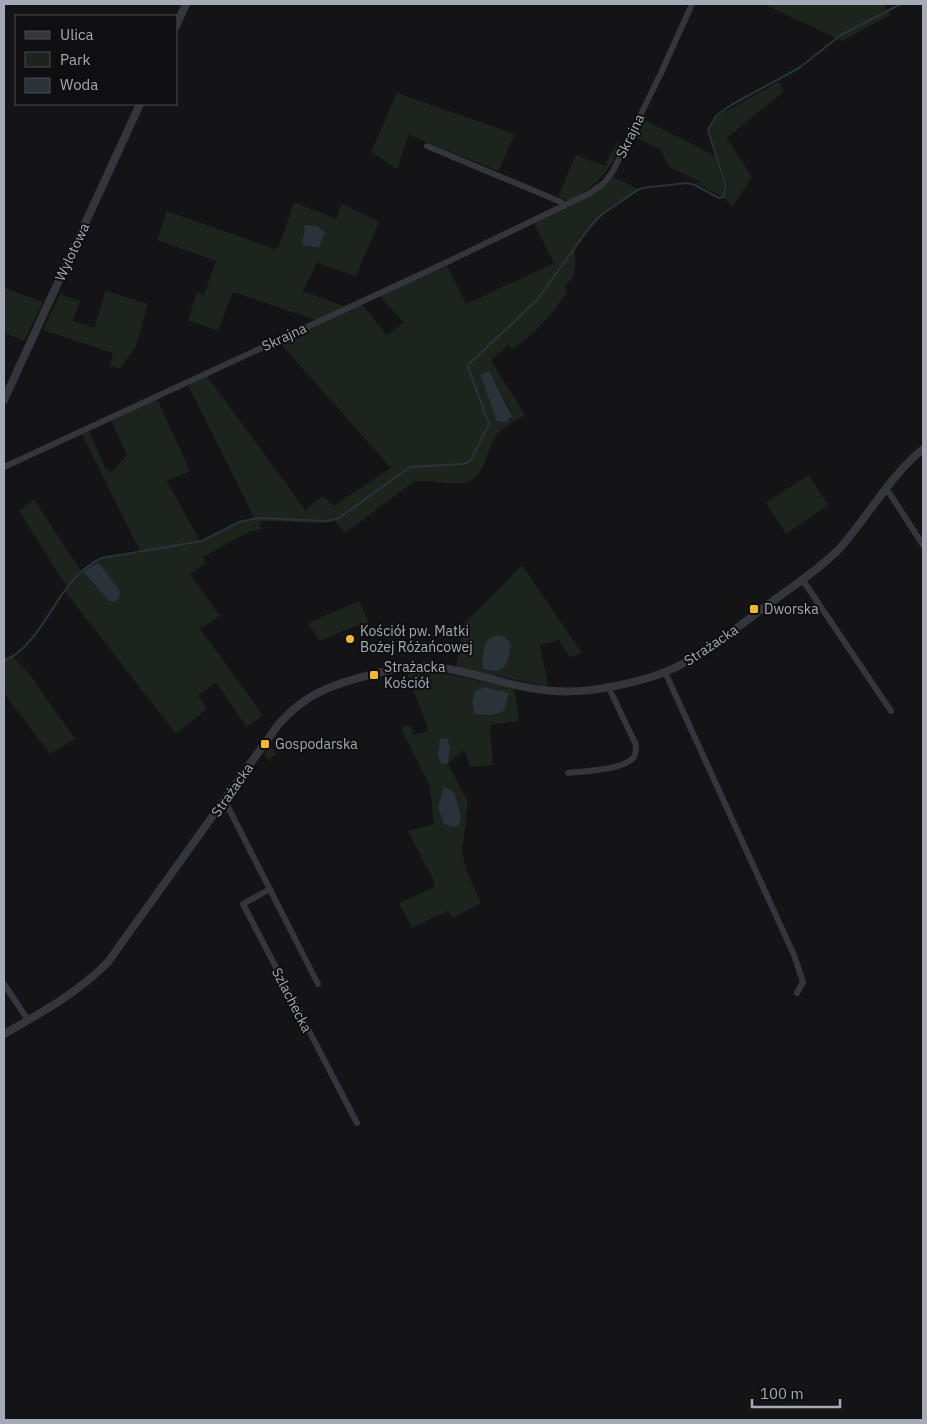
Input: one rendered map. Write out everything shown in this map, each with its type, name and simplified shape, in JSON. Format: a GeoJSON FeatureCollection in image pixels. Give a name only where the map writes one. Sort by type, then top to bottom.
{"type":"FeatureCollection","features":[{"type":"Feature","properties":{"kind":"street"},"geometry":{"type":"LineString","coordinates":[[178,22],[186,4]]}},
{"type":"Feature","properties":{"kind":"street","name":"Skrajna"},"geometry":{"type":"LineString","coordinates":[[4,467],[434,268],[590,193],[604,183],[613,171],[692,4]]}},
{"type":"Feature","properties":{"kind":"street","name":"Wylotowa"},"geometry":{"type":"LineString","coordinates":[[4,400],[140,105]]}},
{"type":"Feature","properties":{"kind":"street"},"geometry":{"type":"LineString","coordinates":[[426,146],[561,202],[564,206]]}},
{"type":"Feature","properties":{"kind":"street","name":"Strażacka"},"geometry":{"type":"LineString","coordinates":[[4,1034],[88,980],[108,962],[274,731],[288,715],[310,697],[340,684],[404,667],[443,668],[543,690],[567,692],[645,679],[665,672],[686,663],[826,561],[840,548],[906,464],[923,449]]}},
{"type":"Feature","properties":{"kind":"street"},"geometry":{"type":"LineString","coordinates":[[886,490],[923,545]]}},
{"type":"Feature","properties":{"kind":"street"},"geometry":{"type":"LineString","coordinates":[[802,579],[891,711]]}},
{"type":"Feature","properties":{"kind":"street"},"geometry":{"type":"LineString","coordinates":[[665,672],[794,955],[803,982],[797,993]]}},
{"type":"Feature","properties":{"kind":"street"},"geometry":{"type":"LineString","coordinates":[[568,773],[618,766],[635,756],[636,749],[633,739],[608,686]]}},
{"type":"Feature","properties":{"kind":"street"},"geometry":{"type":"LineString","coordinates":[[223,802],[227,806],[318,984]]}},
{"type":"Feature","properties":{"kind":"street","name":"Szlachecka"},"geometry":{"type":"LineString","coordinates":[[270,890],[243,904],[358,1123]]}},
{"type":"Feature","properties":{"kind":"street"},"geometry":{"type":"LineString","coordinates":[[4,984],[28,1020]]}},
{"type":"Feature","properties":{"kind":"green space"},"geometry":{"type":"Polygon","coordinates":[[[764,4],[884,4],[890,15],[842,41],[764,4]]]}},
{"type":"Feature","properties":{"kind":"green space"},"geometry":{"type":"Polygon","coordinates":[[[778,82],[784,91],[727,138],[752,177],[732,207],[725,199],[726,183],[709,130],[716,117],[778,82]]]}},
{"type":"Feature","properties":{"kind":"green space"},"geometry":{"type":"Polygon","coordinates":[[[397,93],[515,134],[498,171],[409,135],[397,169],[371,152],[397,93]]]}},
{"type":"Feature","properties":{"kind":"green space"},"geometry":{"type":"Polygon","coordinates":[[[641,118],[715,156],[723,183],[723,197],[695,183],[701,182],[669,167],[660,149],[632,136],[641,118]]]}},
{"type":"Feature","properties":{"kind":"green space"},"geometry":{"type":"Polygon","coordinates":[[[617,142],[622,144],[606,171],[595,184],[568,201],[558,196],[576,155],[605,166],[617,142]]]}},
{"type":"Feature","properties":{"kind":"green space"},"geometry":{"type":"Polygon","coordinates":[[[609,175],[640,190],[603,215],[585,235],[575,250],[575,269],[573,277],[565,286],[567,293],[549,316],[531,335],[516,347],[512,349],[508,345],[491,360],[525,415],[499,432],[477,476],[463,483],[413,482],[345,533],[335,521],[326,523],[261,521],[259,523],[262,529],[251,531],[202,557],[206,563],[190,574],[220,616],[200,629],[263,715],[247,727],[216,682],[198,696],[207,709],[176,734],[64,590],[67,587],[19,511],[34,499],[81,571],[102,557],[141,553],[82,434],[89,431],[106,469],[112,472],[127,455],[111,420],[157,399],[190,471],[167,481],[200,541],[255,519],[188,385],[207,376],[306,511],[309,506],[323,496],[333,506],[391,468],[279,342],[317,324],[313,319],[233,292],[218,331],[188,320],[197,293],[204,295],[216,261],[157,240],[167,211],[275,249],[279,246],[294,202],[336,219],[341,206],[344,205],[379,222],[356,276],[317,263],[303,291],[344,306],[361,303],[387,335],[404,323],[379,295],[447,266],[466,304],[554,263],[534,223],[593,192],[609,175]],[[308,224],[302,242],[308,247],[319,248],[324,235],[322,229],[308,224]],[[489,372],[480,374],[498,423],[511,420],[511,411],[489,372]]]}},
{"type":"Feature","properties":{"kind":"green space"},"geometry":{"type":"Polygon","coordinates":[[[4,288],[43,302],[24,341],[4,333],[4,288]]]}},
{"type":"Feature","properties":{"kind":"green space"},"geometry":{"type":"Polygon","coordinates":[[[106,291],[148,304],[135,348],[120,368],[110,366],[113,353],[43,330],[60,294],[80,301],[73,321],[94,328],[106,291]]]}},
{"type":"Feature","properties":{"kind":"green space"},"geometry":{"type":"Polygon","coordinates":[[[809,475],[828,505],[786,534],[766,502],[809,475]]]}},
{"type":"Feature","properties":{"kind":"green space"},"geometry":{"type":"Polygon","coordinates":[[[522,565],[582,653],[570,657],[559,640],[540,645],[548,685],[546,686],[456,667],[464,624],[522,565]],[[490,638],[482,661],[483,669],[492,672],[507,658],[510,650],[508,639],[490,638]]]}},
{"type":"Feature","properties":{"kind":"green space"},"geometry":{"type":"Polygon","coordinates":[[[359,601],[369,623],[358,627],[355,626],[320,641],[308,623],[359,601]]]}},
{"type":"Feature","properties":{"kind":"green space"},"geometry":{"type":"Polygon","coordinates":[[[14,654],[15,659],[28,672],[75,739],[50,754],[4,693],[4,658],[14,654]]]}},
{"type":"Feature","properties":{"kind":"green space"},"geometry":{"type":"Polygon","coordinates":[[[427,670],[514,688],[519,717],[518,721],[490,725],[493,765],[470,767],[464,750],[448,764],[468,802],[462,853],[467,872],[481,903],[453,918],[448,911],[412,928],[399,903],[434,887],[434,881],[408,831],[434,824],[430,786],[401,728],[409,725],[414,735],[427,731],[428,728],[406,671],[427,670]],[[485,687],[476,690],[473,702],[475,714],[499,714],[502,691],[485,687]]]}},
{"type":"Feature","properties":{"kind":"green space"},"geometry":{"type":"Polygon","coordinates":[[[274,738],[271,745],[276,756],[270,758],[273,763],[264,755],[274,738]]]}},
{"type":"Feature","properties":{"kind":"water"},"geometry":{"type":"Polygon","coordinates":[[[305,225],[317,226],[325,232],[319,248],[302,245],[305,225]]]}},
{"type":"Feature","properties":{"kind":"water"},"geometry":{"type":"Polygon","coordinates":[[[489,371],[512,416],[507,422],[497,422],[480,374],[489,371]]]}},
{"type":"Feature","properties":{"kind":"water"},"geometry":{"type":"Polygon","coordinates":[[[99,563],[120,591],[119,599],[114,602],[109,601],[84,573],[85,570],[99,563]]]}},
{"type":"Feature","properties":{"kind":"water"},"geometry":{"type":"Polygon","coordinates":[[[497,635],[506,638],[511,645],[507,662],[501,669],[496,671],[483,669],[482,660],[485,646],[488,640],[497,635]]]}},
{"type":"Feature","properties":{"kind":"water"},"geometry":{"type":"Polygon","coordinates":[[[485,687],[509,693],[504,711],[486,715],[475,714],[473,708],[474,693],[476,690],[485,687]]]}},
{"type":"Feature","properties":{"kind":"water"},"geometry":{"type":"Polygon","coordinates":[[[447,738],[450,747],[448,763],[442,765],[438,757],[440,739],[447,738]]]}},
{"type":"Feature","properties":{"kind":"water"},"geometry":{"type":"Polygon","coordinates":[[[444,787],[454,792],[461,816],[459,825],[455,827],[444,824],[438,807],[444,787]]]}},
{"type":"Feature","properties":{"kind":"waterway"},"geometry":{"type":"LineString","coordinates":[[4,661],[31,640],[73,580],[86,567],[102,558],[202,541],[239,522],[257,518],[327,521],[339,518],[410,467],[463,464],[471,460],[489,424],[468,367],[469,364],[537,300],[589,228],[601,215],[642,188],[687,183],[695,185],[719,198],[724,197],[725,184],[708,130],[716,116],[731,105],[799,68],[841,35],[901,4]]}},
{"type":"Feature","properties":{"kind":"place","name":"Dworska"},"geometry":{"type":"Point","coordinates":[754,609]}},
{"type":"Feature","properties":{"kind":"place","name":"Kościół pw. Matki Bożej Różańcowej"},"geometry":{"type":"Point","coordinates":[350,639]}},
{"type":"Feature","properties":{"kind":"place","name":"Strażacka Kościół"},"geometry":{"type":"Point","coordinates":[374,675]}},
{"type":"Feature","properties":{"kind":"place","name":"Gospodarska"},"geometry":{"type":"Point","coordinates":[265,744]}}]}
